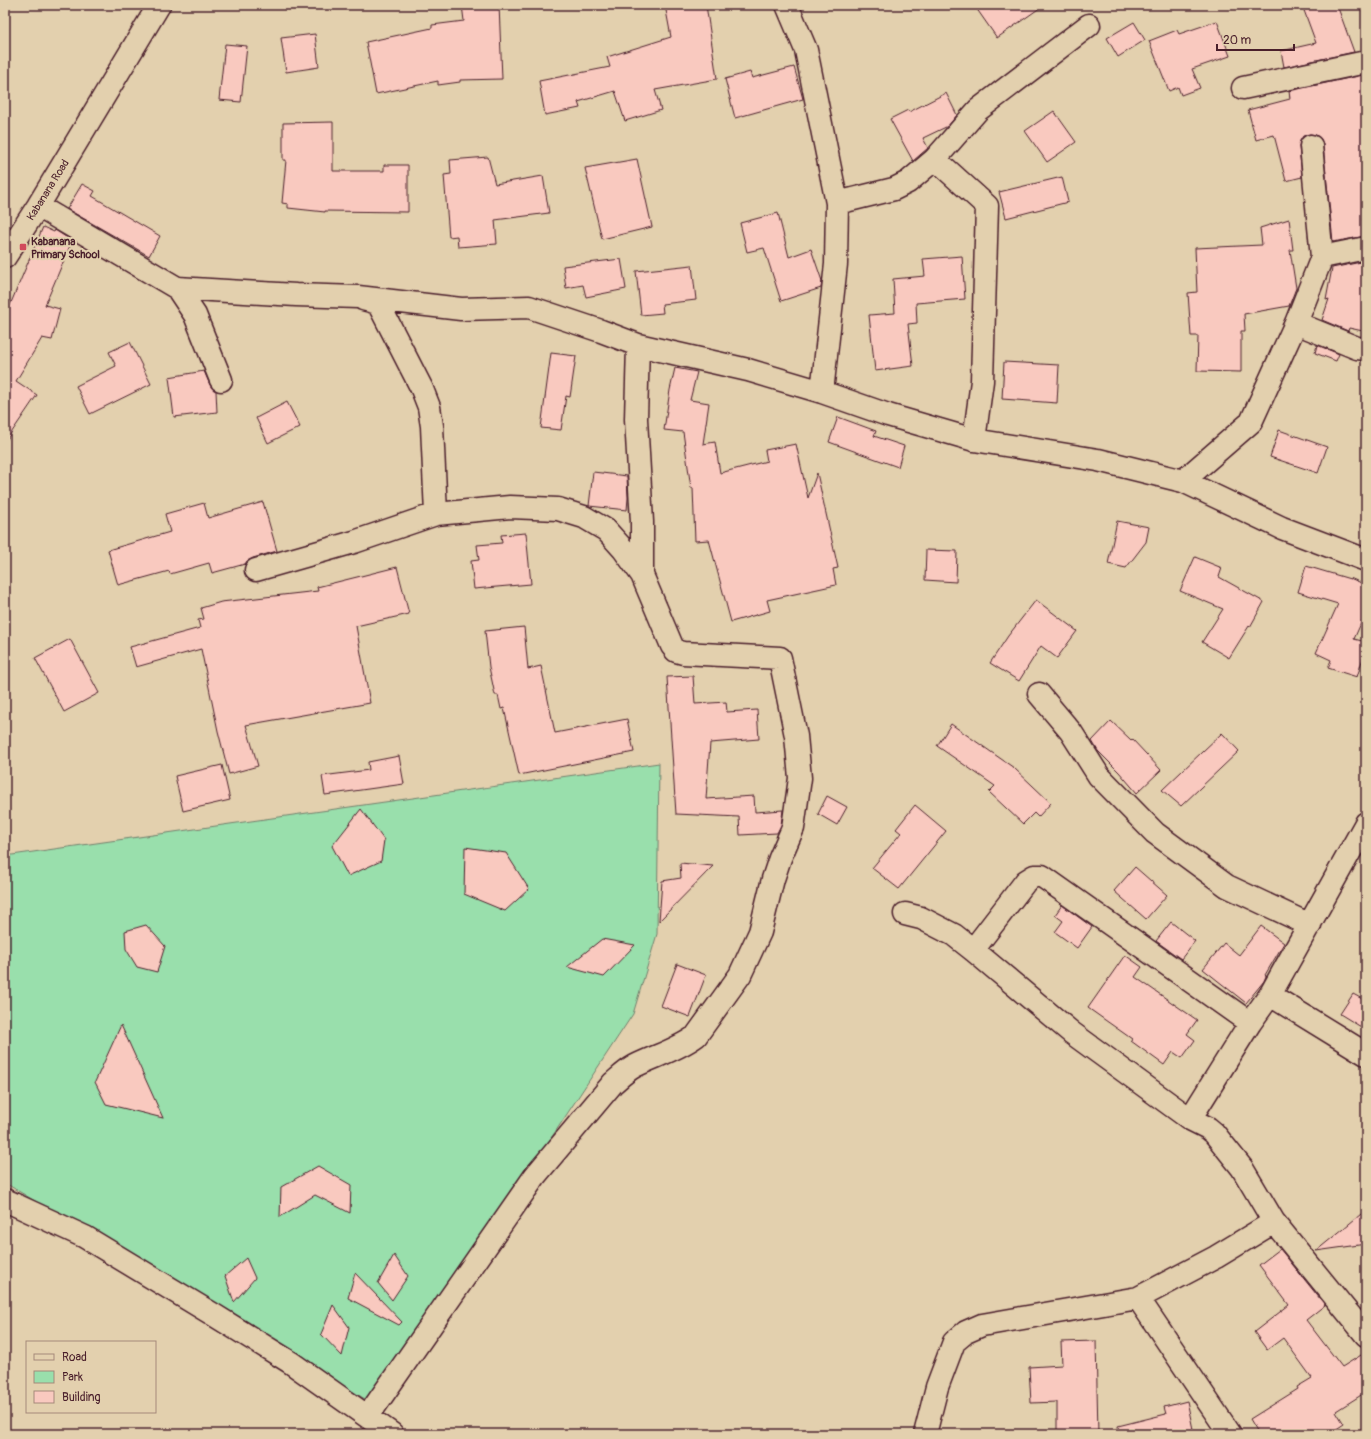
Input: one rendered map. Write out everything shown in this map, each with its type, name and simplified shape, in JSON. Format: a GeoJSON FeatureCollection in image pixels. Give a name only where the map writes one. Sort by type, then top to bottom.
{"type":"FeatureCollection","features":[{"type":"Feature","properties":{"kind":"street"},"geometry":{"type":"LineString","coordinates":[[787,5],[806,50],[837,203],[836,264],[822,392]]}},
{"type":"Feature","properties":{"kind":"street","name":"Kabanana Road"},"geometry":{"type":"LineString","coordinates":[[5,257],[162,6]]}},
{"type":"Feature","properties":{"kind":"street"},"geometry":{"type":"LineString","coordinates":[[837,203],[894,189],[908,182],[935,159],[978,110],[1089,25]]}},
{"type":"Feature","properties":{"kind":"street"},"geometry":{"type":"LineString","coordinates":[[1243,88],[1366,62]]}},
{"type":"Feature","properties":{"kind":"street"},"geometry":{"type":"LineString","coordinates":[[1183,481],[1251,422],[1296,323],[1322,257],[1311,146]]}},
{"type":"Feature","properties":{"kind":"street"},"geometry":{"type":"LineString","coordinates":[[935,159],[987,206],[982,381],[974,440]]}},
{"type":"Feature","properties":{"kind":"street"},"geometry":{"type":"LineString","coordinates":[[38,206],[177,288],[195,315],[221,380]]}},
{"type":"Feature","properties":{"kind":"street"},"geometry":{"type":"LineString","coordinates":[[1322,257],[1366,248]]}},
{"type":"Feature","properties":{"kind":"street"},"geometry":{"type":"LineString","coordinates":[[177,288],[358,297],[461,308],[529,307],[638,345],[748,370],[822,392],[888,415],[974,440],[1098,460],[1183,481],[1282,528],[1366,560]]}},
{"type":"Feature","properties":{"kind":"street"},"geometry":{"type":"LineString","coordinates":[[358,297],[378,303],[422,389],[429,408],[432,426],[436,514]]}},
{"type":"Feature","properties":{"kind":"street"},"geometry":{"type":"LineString","coordinates":[[1296,323],[1357,348],[1366,349]]}},
{"type":"Feature","properties":{"kind":"street"},"geometry":{"type":"LineString","coordinates":[[638,345],[636,419],[642,522],[642,575]]}},
{"type":"Feature","properties":{"kind":"street"},"geometry":{"type":"LineString","coordinates":[[256,570],[354,542],[436,514],[510,508],[558,509],[584,516],[606,530],[624,550],[642,575],[672,646],[676,651],[683,653],[780,658],[796,736],[800,778],[794,828],[780,858],[773,879],[760,932],[740,975],[696,1036],[686,1043],[635,1066],[612,1083],[535,1176],[368,1416]]}},
{"type":"Feature","properties":{"kind":"street"},"geometry":{"type":"LineString","coordinates":[[1039,694],[1071,732],[1099,776],[1155,833],[1227,886],[1310,925]]}},
{"type":"Feature","properties":{"kind":"street"},"geometry":{"type":"LineString","coordinates":[[1190,1119],[1250,1023],[1270,995],[1366,823]]}},
{"type":"Feature","properties":{"kind":"street"},"geometry":{"type":"LineString","coordinates":[[973,950],[1026,881],[1034,876],[1042,876],[1250,1023]]}},
{"type":"Feature","properties":{"kind":"street"},"geometry":{"type":"LineString","coordinates":[[905,914],[921,918],[954,935],[1072,1033],[1190,1119],[1208,1128],[1214,1133],[1242,1168],[1274,1222],[1366,1335]]}},
{"type":"Feature","properties":{"kind":"street"},"geometry":{"type":"LineString","coordinates":[[1270,995],[1366,1054]]}},
{"type":"Feature","properties":{"kind":"street"},"geometry":{"type":"LineString","coordinates":[[5,1200],[85,1238],[214,1315],[290,1362],[392,1434]]}},
{"type":"Feature","properties":{"kind":"street"},"geometry":{"type":"LineString","coordinates":[[925,1434],[936,1387],[954,1342],[966,1332],[982,1325],[1138,1298],[1216,1257],[1274,1222]]}},
{"type":"Feature","properties":{"kind":"street"},"geometry":{"type":"LineString","coordinates":[[1138,1298],[1230,1434]]}},
{"type":"Feature","properties":{"kind":"green space"},"geometry":{"type":"Polygon","coordinates":[[[659,763],[657,934],[633,1014],[375,1405],[5,1183],[5,856],[659,763]]]}},
{"type":"Feature","properties":{"kind":"building"},"geometry":{"type":"Polygon","coordinates":[[[462,5],[499,5],[502,79],[460,80],[460,82],[438,85],[438,81],[376,94],[366,42],[432,28],[432,25],[464,21],[462,5]]]}},
{"type":"Feature","properties":{"kind":"building"},"geometry":{"type":"Polygon","coordinates":[[[665,5],[706,5],[717,79],[655,90],[661,110],[625,121],[615,91],[578,102],[580,108],[545,115],[539,81],[610,67],[607,57],[671,37],[665,5]]]}},
{"type":"Feature","properties":{"kind":"building"},"geometry":{"type":"Polygon","coordinates":[[[974,5],[1044,5],[997,38],[974,5]]]}},
{"type":"Feature","properties":{"kind":"building"},"geometry":{"type":"Polygon","coordinates":[[[1302,5],[1337,5],[1354,52],[1284,67],[1281,51],[1316,43],[1302,5]]]}},
{"type":"Feature","properties":{"kind":"building"},"geometry":{"type":"Polygon","coordinates":[[[1217,21],[1230,56],[1192,69],[1200,88],[1181,95],[1178,87],[1169,91],[1149,41],[1177,30],[1179,34],[1217,21]]]}},
{"type":"Feature","properties":{"kind":"building"},"geometry":{"type":"Polygon","coordinates":[[[1134,22],[1145,40],[1118,57],[1107,38],[1134,22]]]}},
{"type":"Feature","properties":{"kind":"building"},"geometry":{"type":"Polygon","coordinates":[[[315,34],[319,67],[286,72],[281,38],[315,34]]]}},
{"type":"Feature","properties":{"kind":"building"},"geometry":{"type":"Polygon","coordinates":[[[225,44],[247,46],[241,102],[219,100],[225,44]]]}},
{"type":"Feature","properties":{"kind":"building"},"geometry":{"type":"Polygon","coordinates":[[[794,67],[803,99],[735,118],[725,79],[750,72],[752,78],[794,67]]]}},
{"type":"Feature","properties":{"kind":"building"},"geometry":{"type":"Polygon","coordinates":[[[1363,75],[1366,84],[1366,236],[1333,242],[1323,145],[1321,139],[1316,135],[1310,134],[1303,136],[1299,147],[1302,177],[1286,181],[1274,135],[1256,140],[1248,110],[1290,99],[1289,91],[1363,75]]]}},
{"type":"Feature","properties":{"kind":"building"},"geometry":{"type":"Polygon","coordinates":[[[946,93],[957,115],[948,126],[923,138],[928,148],[913,161],[890,119],[908,110],[909,112],[946,93]]]}},
{"type":"Feature","properties":{"kind":"building"},"geometry":{"type":"Polygon","coordinates":[[[1054,111],[1076,142],[1047,162],[1025,131],[1054,111]]]}},
{"type":"Feature","properties":{"kind":"building"},"geometry":{"type":"Polygon","coordinates":[[[333,122],[333,171],[384,171],[384,165],[408,165],[408,212],[325,212],[288,208],[288,204],[282,203],[286,160],[283,160],[283,123],[333,122]]]}},
{"type":"Feature","properties":{"kind":"building"},"geometry":{"type":"Polygon","coordinates":[[[488,157],[495,184],[543,176],[549,213],[495,220],[497,244],[458,247],[457,236],[449,237],[444,175],[451,174],[450,160],[488,157]]]}},
{"type":"Feature","properties":{"kind":"building"},"geometry":{"type":"Polygon","coordinates":[[[637,159],[652,227],[602,239],[585,168],[637,159]]]}},
{"type":"Feature","properties":{"kind":"building"},"geometry":{"type":"Polygon","coordinates":[[[1062,177],[1068,202],[1006,218],[999,192],[1062,177]]]}},
{"type":"Feature","properties":{"kind":"building"},"geometry":{"type":"Polygon","coordinates":[[[82,184],[95,191],[92,196],[160,236],[149,256],[67,209],[82,184]]]}},
{"type":"Feature","properties":{"kind":"building"},"geometry":{"type":"Polygon","coordinates":[[[778,213],[789,257],[811,249],[822,281],[821,288],[781,301],[764,248],[747,252],[740,223],[778,213]]]}},
{"type":"Feature","properties":{"kind":"building"},"geometry":{"type":"Polygon","coordinates":[[[1289,219],[1293,250],[1290,250],[1296,288],[1289,306],[1244,314],[1245,331],[1241,331],[1241,372],[1197,371],[1198,336],[1191,336],[1188,293],[1197,292],[1195,248],[1262,245],[1260,228],[1289,219]]]}},
{"type":"Feature","properties":{"kind":"building"},"geometry":{"type":"Polygon","coordinates":[[[43,227],[54,232],[55,230],[72,241],[45,305],[60,309],[52,340],[42,338],[16,381],[37,395],[5,442],[5,317],[43,227]]]}},
{"type":"Feature","properties":{"kind":"building"},"geometry":{"type":"Polygon","coordinates":[[[962,256],[965,299],[916,303],[917,323],[908,324],[913,366],[875,371],[869,315],[895,313],[893,279],[925,276],[923,259],[962,256]]]}},
{"type":"Feature","properties":{"kind":"building"},"geometry":{"type":"Polygon","coordinates":[[[621,259],[626,289],[586,297],[583,285],[566,288],[563,266],[621,259]]]}},
{"type":"Feature","properties":{"kind":"building"},"geometry":{"type":"Polygon","coordinates":[[[1366,261],[1366,315],[1363,331],[1349,328],[1348,331],[1322,320],[1329,299],[1326,300],[1332,268],[1366,261]]]}},
{"type":"Feature","properties":{"kind":"building"},"geometry":{"type":"Polygon","coordinates":[[[692,265],[696,300],[662,304],[663,313],[641,315],[636,271],[692,265]]]}},
{"type":"Feature","properties":{"kind":"building"},"geometry":{"type":"Polygon","coordinates":[[[130,342],[151,384],[90,414],[76,386],[116,366],[109,352],[130,342]]]}},
{"type":"Feature","properties":{"kind":"building"},"geometry":{"type":"Polygon","coordinates":[[[1317,345],[1339,354],[1336,361],[1315,353],[1317,345]]]}},
{"type":"Feature","properties":{"kind":"building"},"geometry":{"type":"Polygon","coordinates":[[[551,353],[576,356],[570,397],[566,396],[561,430],[541,428],[551,353]]]}},
{"type":"Feature","properties":{"kind":"building"},"geometry":{"type":"Polygon","coordinates":[[[1004,362],[1059,365],[1057,403],[1002,399],[1004,362]]]}},
{"type":"Feature","properties":{"kind":"building"},"geometry":{"type":"Polygon","coordinates":[[[675,368],[697,372],[690,400],[709,403],[703,444],[715,442],[720,473],[767,461],[765,450],[796,444],[808,498],[817,473],[838,568],[833,569],[836,585],[767,600],[770,611],[731,622],[709,540],[695,541],[693,488],[691,488],[683,432],[664,430],[675,368]]]}},
{"type":"Feature","properties":{"kind":"building"},"geometry":{"type":"Polygon","coordinates":[[[204,371],[210,385],[216,391],[217,412],[174,417],[169,377],[204,371]]]}},
{"type":"Feature","properties":{"kind":"building"},"geometry":{"type":"Polygon","coordinates":[[[287,402],[300,427],[268,443],[256,418],[287,402]]]}},
{"type":"Feature","properties":{"kind":"building"},"geometry":{"type":"Polygon","coordinates":[[[838,417],[876,431],[874,436],[904,446],[898,467],[829,442],[838,417]]]}},
{"type":"Feature","properties":{"kind":"building"},"geometry":{"type":"Polygon","coordinates":[[[1279,430],[1327,447],[1318,473],[1270,457],[1279,430]]]}},
{"type":"Feature","properties":{"kind":"building"},"geometry":{"type":"Polygon","coordinates":[[[593,472],[627,476],[627,510],[589,506],[593,472]]]}},
{"type":"Feature","properties":{"kind":"building"},"geometry":{"type":"Polygon","coordinates":[[[263,502],[277,551],[253,558],[245,564],[212,573],[209,563],[170,574],[169,571],[118,585],[108,550],[170,532],[165,514],[204,503],[208,518],[263,502]]]}},
{"type":"Feature","properties":{"kind":"building"},"geometry":{"type":"Polygon","coordinates":[[[1117,521],[1149,527],[1146,542],[1126,568],[1108,564],[1117,521]]]}},
{"type":"Feature","properties":{"kind":"building"},"geometry":{"type":"Polygon","coordinates":[[[526,533],[531,584],[474,589],[471,561],[479,560],[477,545],[502,543],[501,535],[526,533]]]}},
{"type":"Feature","properties":{"kind":"building"},"geometry":{"type":"Polygon","coordinates":[[[926,550],[957,551],[956,582],[925,580],[926,550]]]}},
{"type":"Feature","properties":{"kind":"building"},"geometry":{"type":"Polygon","coordinates":[[[1195,557],[1222,568],[1219,577],[1264,602],[1250,627],[1249,626],[1229,658],[1202,642],[1223,609],[1180,591],[1195,557]]]}},
{"type":"Feature","properties":{"kind":"building"},"geometry":{"type":"Polygon","coordinates":[[[1306,566],[1350,578],[1366,585],[1366,612],[1354,639],[1366,642],[1366,648],[1357,677],[1328,668],[1331,660],[1316,653],[1338,604],[1298,592],[1306,566]]]}},
{"type":"Feature","properties":{"kind":"building"},"geometry":{"type":"Polygon","coordinates":[[[397,567],[409,614],[356,626],[370,703],[246,725],[258,766],[229,774],[218,731],[201,649],[136,667],[130,647],[200,628],[198,620],[204,619],[201,608],[221,602],[318,591],[317,587],[397,567]]]}},
{"type":"Feature","properties":{"kind":"building"},"geometry":{"type":"Polygon","coordinates":[[[1036,600],[1077,631],[1057,658],[1041,646],[1019,681],[990,663],[1008,636],[1036,600]]]}},
{"type":"Feature","properties":{"kind":"building"},"geometry":{"type":"Polygon","coordinates":[[[524,627],[528,669],[541,666],[555,733],[627,719],[634,752],[519,775],[504,708],[501,709],[498,695],[495,695],[489,667],[485,631],[524,627]]]}},
{"type":"Feature","properties":{"kind":"building"},"geometry":{"type":"Polygon","coordinates":[[[70,639],[99,693],[64,712],[35,658],[70,639]]]}},
{"type":"Feature","properties":{"kind":"building"},"geometry":{"type":"Polygon","coordinates":[[[693,676],[695,704],[726,702],[727,712],[757,710],[759,739],[710,743],[706,799],[754,796],[755,812],[783,810],[781,825],[777,833],[740,835],[739,817],[676,814],[667,677],[693,676]]]}},
{"type":"Feature","properties":{"kind":"building"},"geometry":{"type":"Polygon","coordinates":[[[1111,721],[1131,740],[1132,739],[1161,770],[1137,793],[1098,751],[1092,741],[1111,721]]]}},
{"type":"Feature","properties":{"kind":"building"},"geometry":{"type":"Polygon","coordinates":[[[951,724],[1014,768],[1051,803],[1038,817],[1034,813],[1023,824],[989,792],[995,786],[937,746],[951,724]]]}},
{"type":"Feature","properties":{"kind":"building"},"geometry":{"type":"Polygon","coordinates":[[[1222,733],[1239,751],[1181,806],[1162,790],[1222,733]]]}},
{"type":"Feature","properties":{"kind":"building"},"geometry":{"type":"Polygon","coordinates":[[[399,756],[404,784],[325,795],[322,776],[369,770],[368,762],[399,756]]]}},
{"type":"Feature","properties":{"kind":"building"},"geometry":{"type":"Polygon","coordinates":[[[222,765],[230,800],[183,811],[175,776],[222,765]]]}},
{"type":"Feature","properties":{"kind":"building"},"geometry":{"type":"Polygon","coordinates":[[[827,796],[847,807],[837,825],[818,814],[827,796]]]}},
{"type":"Feature","properties":{"kind":"building"},"geometry":{"type":"Polygon","coordinates":[[[915,805],[946,831],[899,889],[872,868],[901,833],[896,829],[915,805]]]}},
{"type":"Feature","properties":{"kind":"building"},"geometry":{"type":"Polygon","coordinates":[[[361,809],[384,840],[381,861],[348,876],[332,846],[361,809]]]}},
{"type":"Feature","properties":{"kind":"building"},"geometry":{"type":"Polygon","coordinates":[[[465,847],[506,853],[529,889],[505,911],[464,894],[465,847]]]}},
{"type":"Feature","properties":{"kind":"building"},"geometry":{"type":"Polygon","coordinates":[[[680,863],[713,866],[659,921],[662,881],[681,878],[680,863]]]}},
{"type":"Feature","properties":{"kind":"building"},"geometry":{"type":"Polygon","coordinates":[[[1135,867],[1167,895],[1146,919],[1114,891],[1135,867]]]}},
{"type":"Feature","properties":{"kind":"building"},"geometry":{"type":"Polygon","coordinates":[[[1062,905],[1092,927],[1077,948],[1055,932],[1063,921],[1055,915],[1062,905]]]}},
{"type":"Feature","properties":{"kind":"building"},"geometry":{"type":"Polygon","coordinates":[[[1171,922],[1195,941],[1181,959],[1156,941],[1171,922]]]}},
{"type":"Feature","properties":{"kind":"building"},"geometry":{"type":"Polygon","coordinates":[[[146,925],[165,946],[157,972],[137,967],[126,949],[125,931],[146,925]]]}},
{"type":"Feature","properties":{"kind":"building"},"geometry":{"type":"Polygon","coordinates":[[[1261,926],[1284,943],[1265,975],[1264,981],[1246,1003],[1203,969],[1224,943],[1239,955],[1261,926]]]}},
{"type":"Feature","properties":{"kind":"building"},"geometry":{"type":"Polygon","coordinates":[[[602,939],[635,945],[604,977],[567,967],[602,939]]]}},
{"type":"Feature","properties":{"kind":"building"},"geometry":{"type":"Polygon","coordinates":[[[1125,955],[1142,967],[1135,977],[1197,1020],[1187,1034],[1195,1040],[1182,1058],[1173,1052],[1164,1065],[1131,1041],[1132,1039],[1088,1008],[1125,955]]]}},
{"type":"Feature","properties":{"kind":"building"},"geometry":{"type":"Polygon","coordinates":[[[677,964],[706,975],[690,1017],[661,1006],[677,964]]]}},
{"type":"Feature","properties":{"kind":"building"},"geometry":{"type":"Polygon","coordinates":[[[1353,994],[1366,1001],[1366,1030],[1340,1014],[1353,994]]]}},
{"type":"Feature","properties":{"kind":"building"},"geometry":{"type":"Polygon","coordinates":[[[121,1025],[163,1118],[106,1104],[95,1082],[121,1025]]]}},
{"type":"Feature","properties":{"kind":"building"},"geometry":{"type":"Polygon","coordinates":[[[318,1166],[351,1185],[350,1213],[315,1195],[280,1217],[281,1187],[318,1166]]]}},
{"type":"Feature","properties":{"kind":"building"},"geometry":{"type":"Polygon","coordinates":[[[1366,1210],[1366,1244],[1316,1251],[1366,1210]]]}},
{"type":"Feature","properties":{"kind":"building"},"geometry":{"type":"Polygon","coordinates":[[[1280,1249],[1325,1305],[1306,1320],[1342,1367],[1366,1352],[1366,1392],[1336,1411],[1344,1424],[1329,1434],[1259,1434],[1250,1419],[1298,1389],[1297,1387],[1312,1378],[1283,1338],[1267,1350],[1254,1332],[1289,1305],[1259,1265],[1280,1249]]]}},
{"type":"Feature","properties":{"kind":"building"},"geometry":{"type":"Polygon","coordinates":[[[394,1255],[408,1276],[392,1300],[378,1283],[394,1255]]]}},
{"type":"Feature","properties":{"kind":"building"},"geometry":{"type":"Polygon","coordinates":[[[246,1258],[255,1278],[234,1302],[225,1276],[246,1258]]]}},
{"type":"Feature","properties":{"kind":"building"},"geometry":{"type":"Polygon","coordinates":[[[355,1273],[402,1322],[399,1325],[348,1298],[355,1273]]]}},
{"type":"Feature","properties":{"kind":"building"},"geometry":{"type":"Polygon","coordinates":[[[333,1305],[349,1327],[342,1356],[321,1334],[333,1305]]]}},
{"type":"Feature","properties":{"kind":"building"},"geometry":{"type":"Polygon","coordinates":[[[1096,1341],[1098,1434],[1057,1434],[1057,1402],[1031,1403],[1029,1367],[1062,1365],[1061,1342],[1096,1341]]]}},
{"type":"Feature","properties":{"kind":"building"},"geometry":{"type":"Polygon","coordinates":[[[1187,1401],[1194,1434],[1119,1434],[1118,1426],[1166,1414],[1164,1407],[1187,1401]]]}},
{"type":"Feature","properties":{"kind":"place","name":"Kabanana Primary School"},"geometry":{"type":"Point","coordinates":[23,247]}}]}
